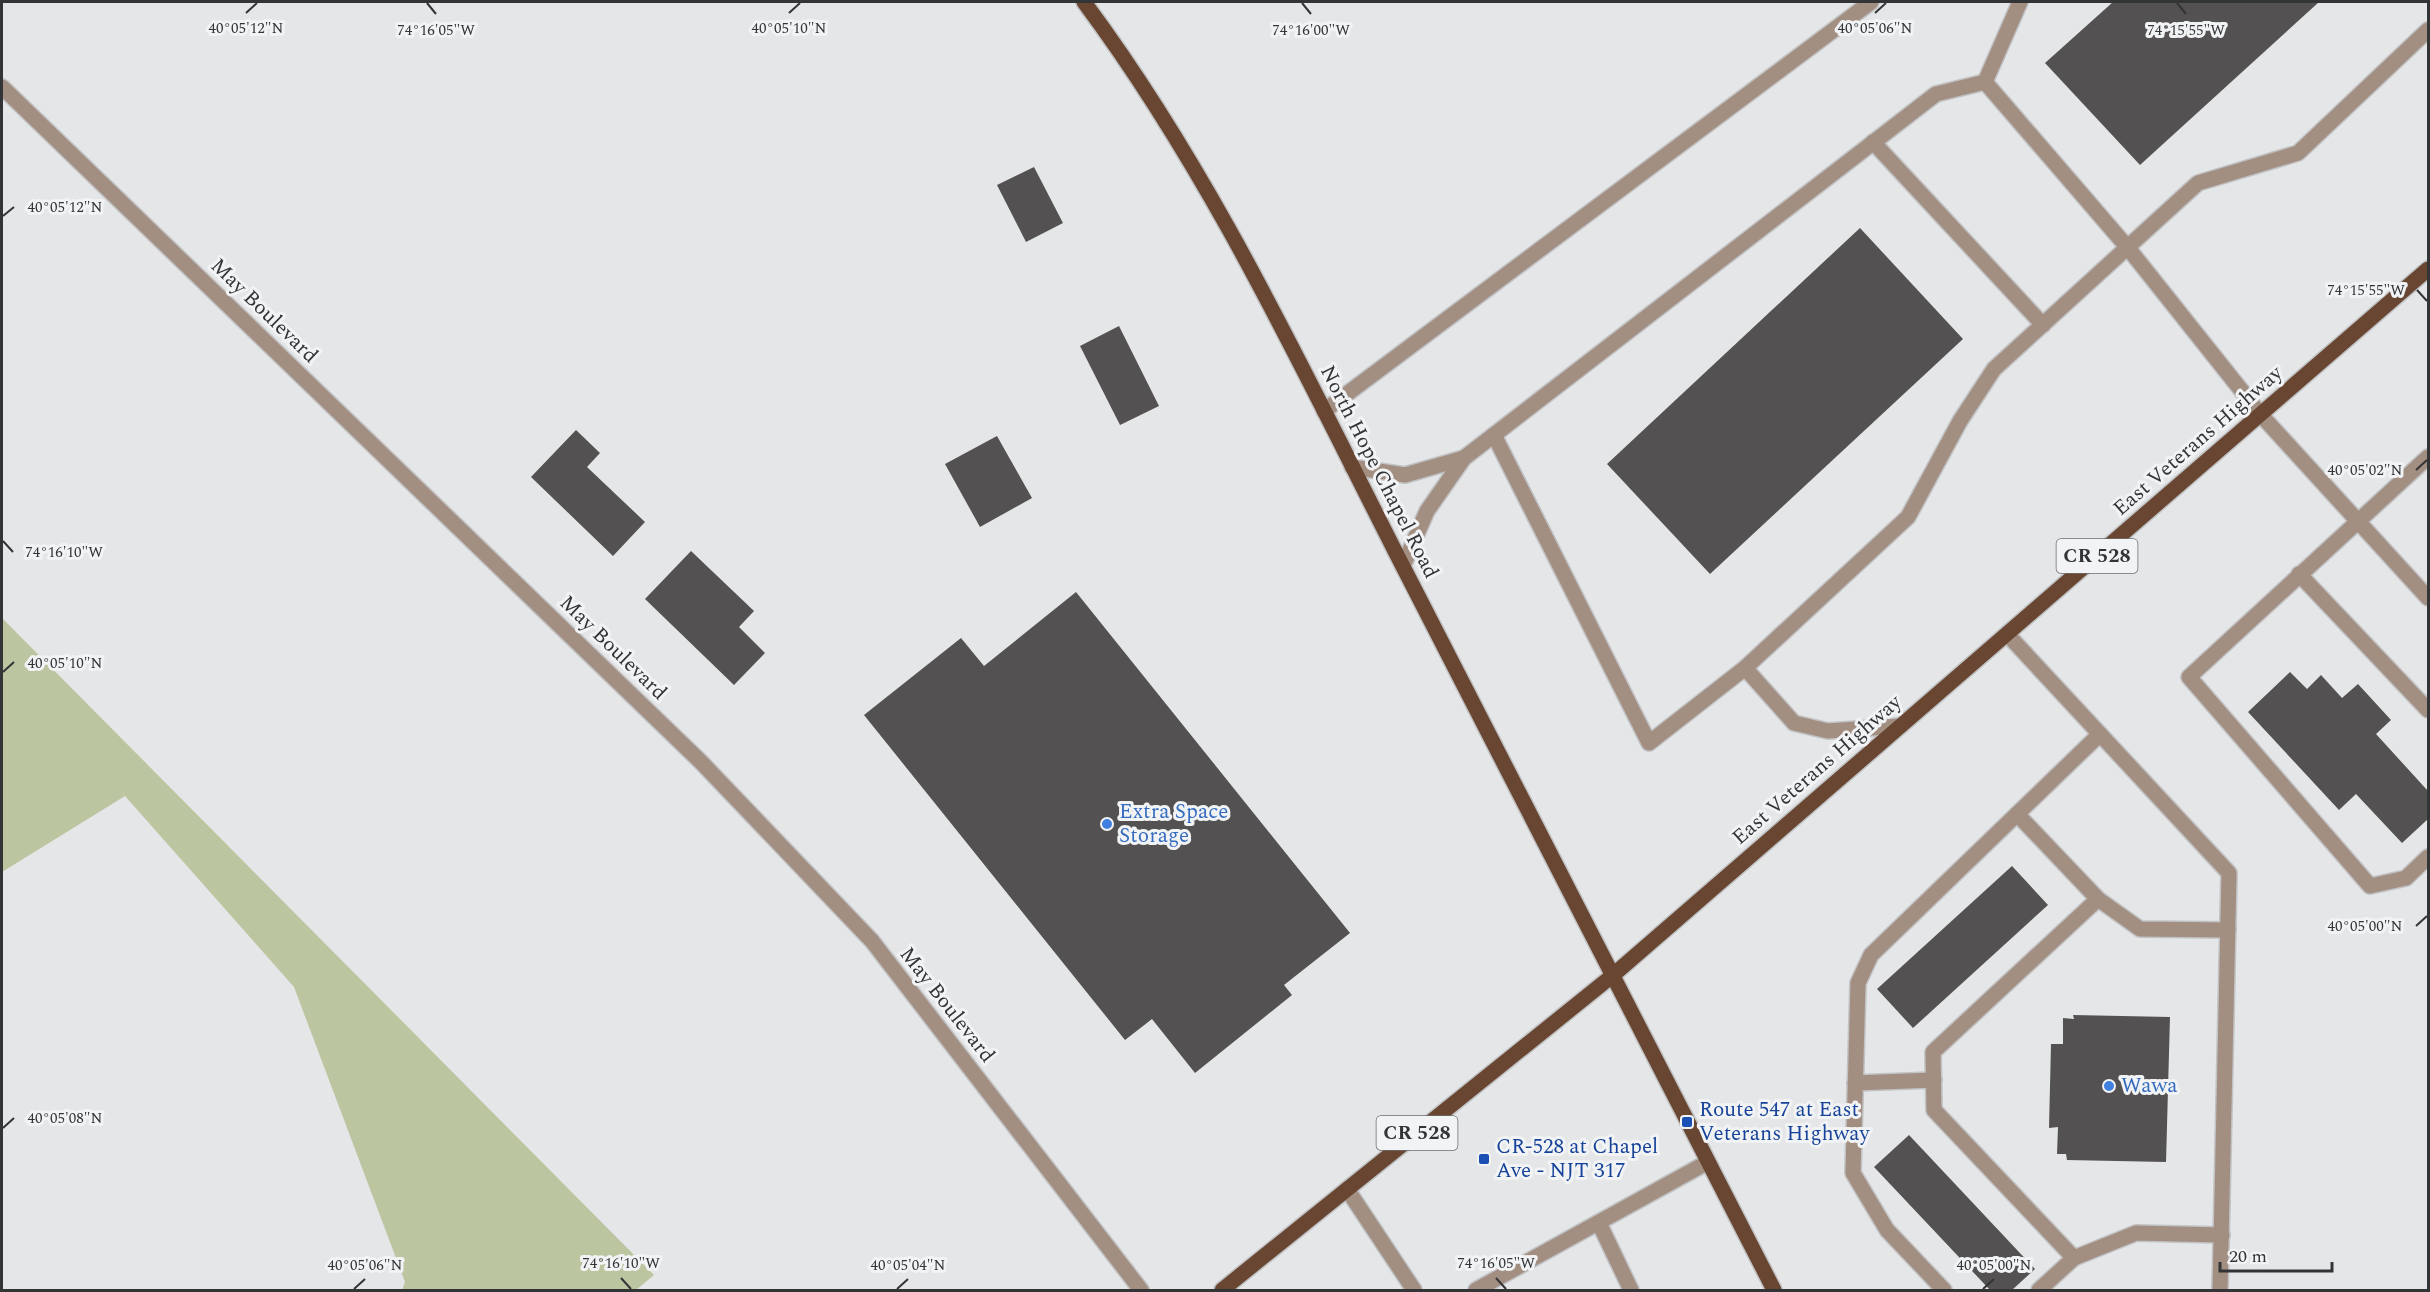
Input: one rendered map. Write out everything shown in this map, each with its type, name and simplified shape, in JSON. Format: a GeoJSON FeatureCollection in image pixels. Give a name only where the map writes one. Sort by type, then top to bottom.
{"type":"FeatureCollection","features":[{"type":"Feature","properties":{"kind":"main road","name":"North Hope Chapel Road"},"geometry":{"type":"LineString","coordinates":[[1084,2],[1119,48],[1195,170],[1324,411],[1774,1290]]}},
{"type":"Feature","properties":{"kind":"main road","name":"East Veterans Highway"},"geometry":{"type":"LineString","coordinates":[[1222,1290],[1612,976],[2428,269]]}},
{"type":"Feature","properties":{"kind":"street"},"geometry":{"type":"LineString","coordinates":[[1324,411],[1871,2]]}},
{"type":"Feature","properties":{"kind":"street"},"geometry":{"type":"LineString","coordinates":[[1984,82],[2020,2]]}},
{"type":"Feature","properties":{"kind":"street"},"geometry":{"type":"LineString","coordinates":[[1494,435],[1649,744],[1745,668],[1908,517],[1960,421],[1994,369],[2198,183],[2298,153],[2428,30]]}},
{"type":"Feature","properties":{"kind":"street"},"geometry":{"type":"LineString","coordinates":[[1403,566],[1427,511],[1464,458],[1936,94],[1984,82]]}},
{"type":"Feature","properties":{"kind":"street"},"geometry":{"type":"LineString","coordinates":[[1984,82],[2128,248],[2260,415],[2428,598]]}},
{"type":"Feature","properties":{"kind":"street","name":"May Boulevard"},"geometry":{"type":"LineString","coordinates":[[2,87],[702,764],[872,941],[1141,1290]]}},
{"type":"Feature","properties":{"kind":"street"},"geometry":{"type":"LineString","coordinates":[[1873,142],[2043,325]]}},
{"type":"Feature","properties":{"kind":"street"},"geometry":{"type":"LineString","coordinates":[[2428,457],[2189,677],[2370,886],[2406,878],[2428,857]]}},
{"type":"Feature","properties":{"kind":"street"},"geometry":{"type":"LineString","coordinates":[[1352,467],[1405,475],[1464,458]]}},
{"type":"Feature","properties":{"kind":"street"},"geometry":{"type":"LineString","coordinates":[[2299,574],[2428,710]]}},
{"type":"Feature","properties":{"kind":"street"},"geometry":{"type":"LineString","coordinates":[[2007,634],[2229,873],[2220,1290]]}},
{"type":"Feature","properties":{"kind":"street"},"geometry":{"type":"LineString","coordinates":[[1745,668],[1794,723],[1828,731],[1900,726]]}},
{"type":"Feature","properties":{"kind":"street"},"geometry":{"type":"LineString","coordinates":[[1944,1290],[1887,1230],[1853,1173],[1858,982],[1871,955],[2100,734]]}},
{"type":"Feature","properties":{"kind":"street"},"geometry":{"type":"LineString","coordinates":[[2017,814],[2098,898],[2140,929],[2228,930]]}},
{"type":"Feature","properties":{"kind":"street"},"geometry":{"type":"LineString","coordinates":[[2074,1258],[1934,1110],[1933,1052],[2098,898]]}},
{"type":"Feature","properties":{"kind":"street"},"geometry":{"type":"LineString","coordinates":[[1855,1083],[1934,1080]]}},
{"type":"Feature","properties":{"kind":"street"},"geometry":{"type":"LineString","coordinates":[[1476,1290],[1708,1162]]}},
{"type":"Feature","properties":{"kind":"street"},"geometry":{"type":"LineString","coordinates":[[1347,1189],[1414,1290]]}},
{"type":"Feature","properties":{"kind":"street"},"geometry":{"type":"LineString","coordinates":[[1599,1223],[1631,1290]]}},
{"type":"Feature","properties":{"kind":"street"},"geometry":{"type":"LineString","coordinates":[[2039,1290],[2074,1258],[2136,1233],[2222,1236]]}},
{"type":"Feature","properties":{"kind":"green space"},"geometry":{"type":"Polygon","coordinates":[[[2,618],[654,1275],[636,1290],[402,1290],[405,1282],[294,987],[125,796],[2,872],[2,618]]]}},
{"type":"Feature","properties":{"kind":"building"},"geometry":{"type":"Polygon","coordinates":[[[2113,2],[2319,2],[2140,165],[2045,63],[2113,2]]]}},
{"type":"Feature","properties":{"kind":"building"},"geometry":{"type":"Polygon","coordinates":[[[1034,167],[1063,223],[1026,242],[997,185],[1034,167]]]}},
{"type":"Feature","properties":{"kind":"building"},"geometry":{"type":"Polygon","coordinates":[[[1860,228],[1963,339],[1710,574],[1607,464],[1860,228]]]}},
{"type":"Feature","properties":{"kind":"building"},"geometry":{"type":"Polygon","coordinates":[[[1119,326],[1159,406],[1120,425],[1080,346],[1119,326]]]}},
{"type":"Feature","properties":{"kind":"building"},"geometry":{"type":"Polygon","coordinates":[[[576,430],[600,453],[587,467],[645,522],[613,556],[531,477],[576,430]]]}},
{"type":"Feature","properties":{"kind":"building"},"geometry":{"type":"Polygon","coordinates":[[[997,436],[1032,498],[980,527],[945,464],[997,436]]]}},
{"type":"Feature","properties":{"kind":"building"},"geometry":{"type":"Polygon","coordinates":[[[691,551],[754,611],[739,627],[765,653],[734,685],[645,599],[691,551]]]}},
{"type":"Feature","properties":{"kind":"building","name":"Extra Space Storage"},"geometry":{"type":"Polygon","coordinates":[[[1076,592],[1350,933],[1284,985],[1292,995],[1195,1073],[1152,1019],[1125,1040],[864,715],[961,638],[984,666],[1076,592]]]}},
{"type":"Feature","properties":{"kind":"building"},"geometry":{"type":"Polygon","coordinates":[[[2290,672],[2307,689],[2321,675],[2342,698],[2358,684],[2391,720],[2376,734],[2428,791],[2428,819],[2402,843],[2356,794],[2339,810],[2248,712],[2290,672]]]}},
{"type":"Feature","properties":{"kind":"building"},"geometry":{"type":"Polygon","coordinates":[[[2012,866],[2048,905],[1913,1028],[1877,989],[2012,866]]]}},
{"type":"Feature","properties":{"kind":"building","name":"Wawa"},"geometry":{"type":"Polygon","coordinates":[[[2073,1015],[2170,1017],[2166,1162],[2067,1160],[2066,1154],[2057,1154],[2058,1127],[2049,1128],[2051,1044],[2063,1044],[2063,1018],[2074,1019],[2073,1015]]]}},
{"type":"Feature","properties":{"kind":"building"},"geometry":{"type":"Polygon","coordinates":[[[1909,1135],[2035,1269],[2012,1290],[1990,1290],[1874,1167],[1909,1135]]]}},
{"type":"Feature","properties":{"kind":"place","name":"Extra Space Storage"},"geometry":{"type":"Point","coordinates":[1107,824]}},
{"type":"Feature","properties":{"kind":"place","name":"Wawa"},"geometry":{"type":"Point","coordinates":[2109,1086]}},
{"type":"Feature","properties":{"kind":"place","name":"Route 547 at East Veterans Highway"},"geometry":{"type":"Point","coordinates":[1687,1122]}},
{"type":"Feature","properties":{"kind":"place","name":"CR-528 at Chapel Ave - NJT 317"},"geometry":{"type":"Point","coordinates":[1484,1159]}}]}
